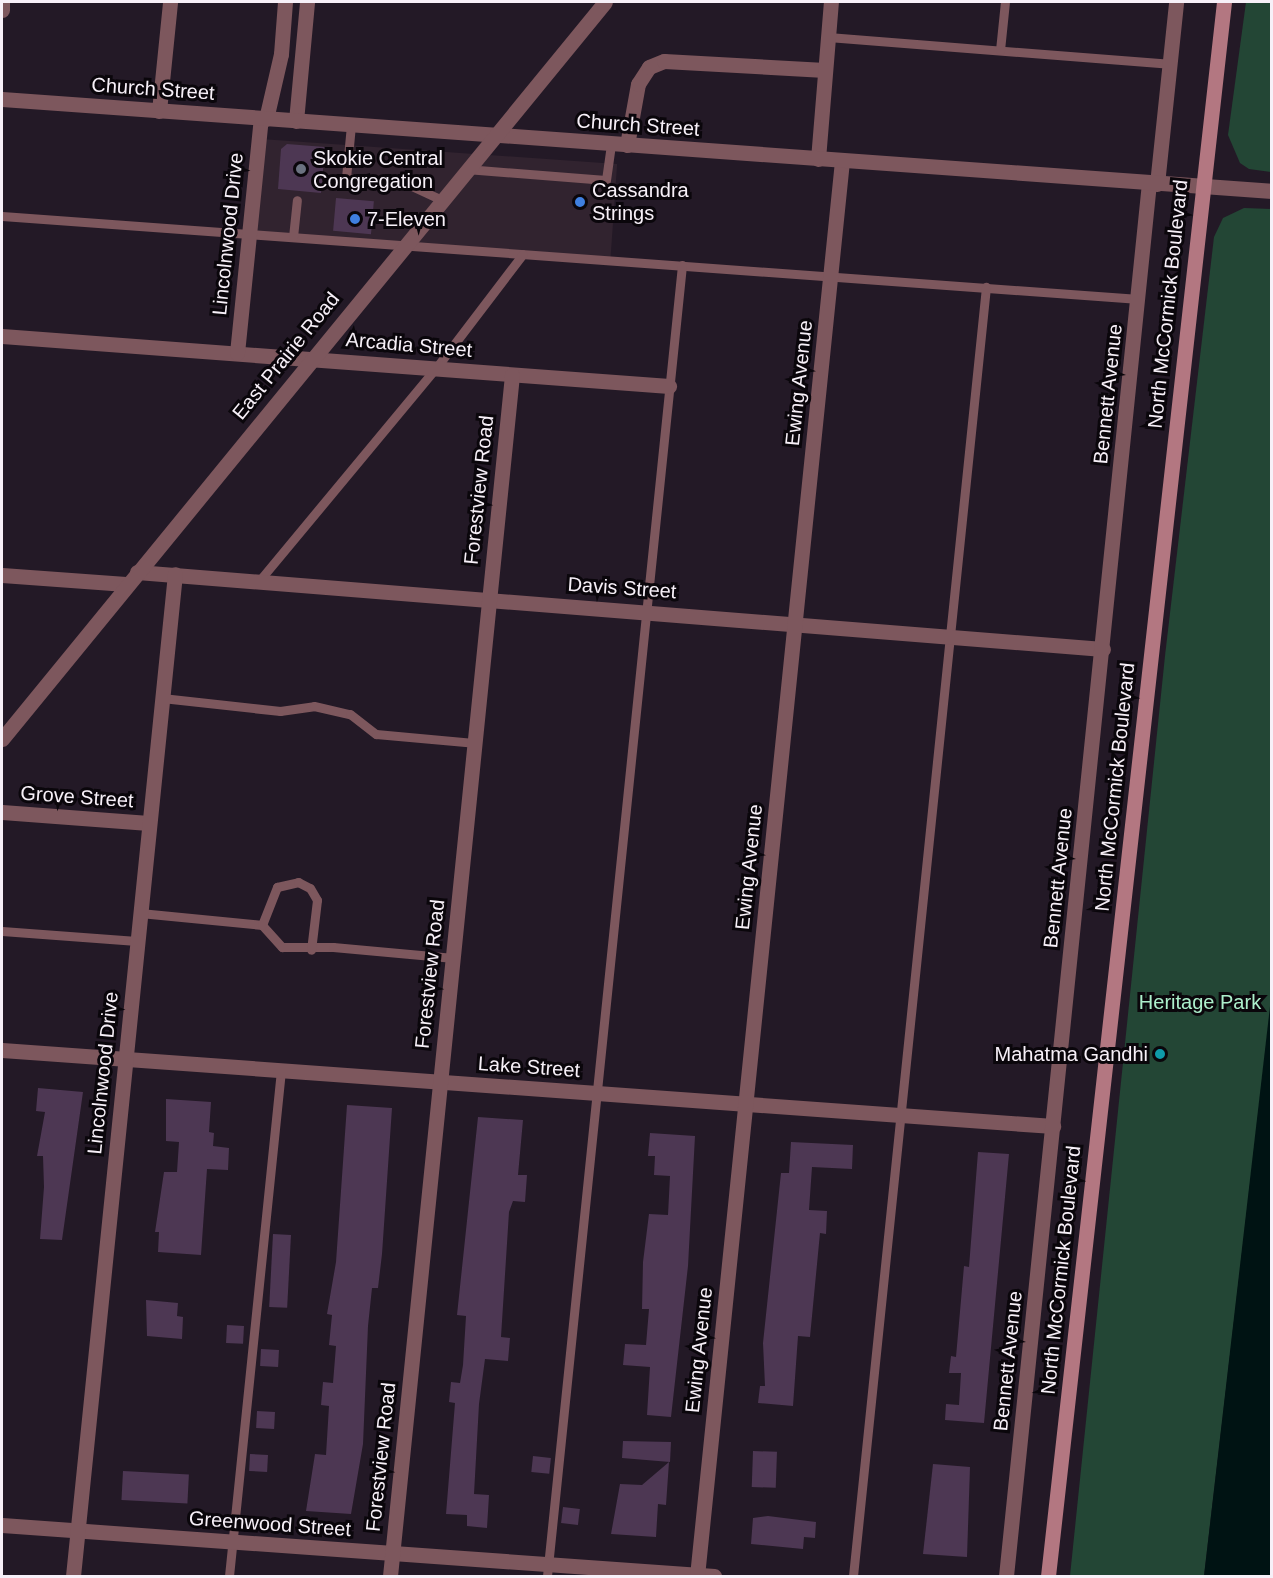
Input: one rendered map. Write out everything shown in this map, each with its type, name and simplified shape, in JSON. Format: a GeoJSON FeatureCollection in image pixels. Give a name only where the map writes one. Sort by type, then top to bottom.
{"type":"FeatureCollection","features":[{"type":"Feature","properties":{"kind":"main road","name":"North McCormick Boulevard"},"geometry":{"type":"LineString","coordinates":[[1048,1576],[1224,2]]}},
{"type":"Feature","properties":{"kind":"street"},"geometry":{"type":"LineString","coordinates":[[2,2],[2,10]]}},
{"type":"Feature","properties":{"kind":"street"},"geometry":{"type":"LineString","coordinates":[[159,111],[170,2]]}},
{"type":"Feature","properties":{"kind":"street","name":"Lincolnwood Drive"},"geometry":{"type":"LineString","coordinates":[[237,353],[264,118],[281,54],[285,2]]}},
{"type":"Feature","properties":{"kind":"street"},"geometry":{"type":"LineString","coordinates":[[296,121],[307,2]]}},
{"type":"Feature","properties":{"kind":"street","name":"East Prairie Road"},"geometry":{"type":"LineString","coordinates":[[2,739],[126,584],[605,2]]}},
{"type":"Feature","properties":{"kind":"street"},"geometry":{"type":"LineString","coordinates":[[818,159],[831,2]]}},
{"type":"Feature","properties":{"kind":"street","name":"Bennett Avenue"},"geometry":{"type":"LineString","coordinates":[[1006,1576],[1139,299],[1176,2]]}},
{"type":"Feature","properties":{"kind":"street"},"geometry":{"type":"LineString","coordinates":[[627,145],[638,84],[649,67],[664,61],[825,70]]}},
{"type":"Feature","properties":{"kind":"street","name":"Church Street"},"geometry":{"type":"LineString","coordinates":[[2,99],[1272,191]]}},
{"type":"Feature","properties":{"kind":"street","name":"Ewing Avenue"},"geometry":{"type":"LineString","coordinates":[[698,1576],[745,1104],[797,622],[842,161]]}},
{"type":"Feature","properties":{"kind":"street","name":"Arcadia Street"},"geometry":{"type":"LineString","coordinates":[[2,336],[669,386]]}},
{"type":"Feature","properties":{"kind":"street","name":"Forestview Road"},"geometry":{"type":"LineString","coordinates":[[390,1576],[512,375]]}},
{"type":"Feature","properties":{"kind":"street","name":"Davis Street"},"geometry":{"type":"LineString","coordinates":[[137,572],[797,622],[1103,648]]}},
{"type":"Feature","properties":{"kind":"street","name":"Lincolnwood Drive"},"geometry":{"type":"LineString","coordinates":[[73,1576],[175,574]]}},
{"type":"Feature","properties":{"kind":"street"},"geometry":{"type":"LineString","coordinates":[[2,575],[126,584]]}},
{"type":"Feature","properties":{"kind":"street","name":"Grove Street"},"geometry":{"type":"LineString","coordinates":[[2,812],[149,823]]}},
{"type":"Feature","properties":{"kind":"street","name":"Lake Street"},"geometry":{"type":"LineString","coordinates":[[2,1050],[1053,1126]]}},
{"type":"Feature","properties":{"kind":"street","name":"Greenwood Street"},"geometry":{"type":"LineString","coordinates":[[2,1525],[392,1554],[548,1571],[714,1576]]}},
{"type":"Feature","properties":{"kind":"lane"},"geometry":{"type":"LineString","coordinates":[[1000,50],[1005,2]]}},
{"type":"Feature","properties":{"kind":"lane"},"geometry":{"type":"LineString","coordinates":[[828,37],[1169,64]]}},
{"type":"Feature","properties":{"kind":"lane"},"geometry":{"type":"LineString","coordinates":[[351,125],[346,178],[405,183],[442,200]]}},
{"type":"Feature","properties":{"kind":"lane"},"geometry":{"type":"LineString","coordinates":[[466,169],[606,180],[611,144]]}},
{"type":"Feature","properties":{"kind":"lane"},"geometry":{"type":"LineString","coordinates":[[293,237],[297,200]]}},
{"type":"Feature","properties":{"kind":"lane"},"geometry":{"type":"LineString","coordinates":[[2,216],[1139,299]]}},
{"type":"Feature","properties":{"kind":"lane"},"geometry":{"type":"LineString","coordinates":[[259,581],[436,368],[523,254]]}},
{"type":"Feature","properties":{"kind":"lane"},"geometry":{"type":"LineString","coordinates":[[548,1571],[595,1093],[648,611],[682,265]]}},
{"type":"Feature","properties":{"kind":"lane"},"geometry":{"type":"LineString","coordinates":[[853,1576],[986,287]]}},
{"type":"Feature","properties":{"kind":"lane"},"geometry":{"type":"LineString","coordinates":[[162,698],[280,711],[314,706],[350,714],[376,734],[474,743]]}},
{"type":"Feature","properties":{"kind":"lane"},"geometry":{"type":"LineString","coordinates":[[262,925],[277,887],[298,882],[310,888],[316,900],[311,950]]}},
{"type":"Feature","properties":{"kind":"lane"},"geometry":{"type":"LineString","coordinates":[[140,913],[262,925],[282,947],[311,950],[333,947],[453,958]]}},
{"type":"Feature","properties":{"kind":"lane"},"geometry":{"type":"LineString","coordinates":[[2,931],[137,941]]}},
{"type":"Feature","properties":{"kind":"lane"},"geometry":{"type":"LineString","coordinates":[[230,1576],[280,1070]]}},
{"type":"Feature","properties":{"kind":"shaded area"},"geometry":{"type":"Polygon","coordinates":[[[261,139],[617,164],[611,258],[254,233],[261,139]]]}},
{"type":"Feature","properties":{"kind":"shaded area"},"geometry":{"type":"Polygon","coordinates":[[[1271,998],[1271,1576],[1204,1576],[1271,998]]]}},
{"type":"Feature","properties":{"kind":"green space"},"geometry":{"type":"Polygon","coordinates":[[[1246,2],[1271,2],[1271,172],[1249,169],[1240,163],[1228,135],[1246,2]]]}},
{"type":"Feature","properties":{"kind":"green space","name":"Heritage Park"},"geometry":{"type":"Polygon","coordinates":[[[1244,208],[1271,209],[1272,998],[1204,1576],[1070,1576],[1165,656],[1214,237],[1223,218],[1244,208]]]}},
{"type":"Feature","properties":{"kind":"building","name":"Skokie Central Congregation"},"geometry":{"type":"Polygon","coordinates":[[[287,144],[325,147],[321,193],[278,189],[281,149],[287,144]]]}},
{"type":"Feature","properties":{"kind":"building","name":"7-Eleven"},"geometry":{"type":"Polygon","coordinates":[[[336,198],[374,201],[371,234],[333,231],[336,198]]]}},
{"type":"Feature","properties":{"kind":"building"},"geometry":{"type":"Polygon","coordinates":[[[38,1088],[83,1092],[62,1240],[40,1239],[44,1187],[43,1156],[37,1156],[45,1112],[36,1111],[38,1088]]]}},
{"type":"Feature","properties":{"kind":"building"},"geometry":{"type":"Polygon","coordinates":[[[166,1099],[211,1102],[209,1132],[214,1133],[213,1146],[229,1148],[228,1170],[207,1169],[201,1255],[158,1252],[159,1232],[155,1232],[164,1172],[177,1172],[179,1142],[166,1141],[166,1099]]]}},
{"type":"Feature","properties":{"kind":"building"},"geometry":{"type":"Polygon","coordinates":[[[347,1105],[392,1108],[382,1254],[378,1288],[372,1288],[368,1326],[363,1444],[351,1514],[306,1511],[315,1454],[326,1455],[329,1406],[321,1405],[323,1382],[333,1383],[336,1346],[329,1345],[332,1315],[327,1314],[336,1262],[347,1105]]]}},
{"type":"Feature","properties":{"kind":"building"},"geometry":{"type":"Polygon","coordinates":[[[478,1117],[523,1120],[518,1175],[527,1175],[525,1202],[513,1201],[509,1212],[501,1337],[510,1338],[508,1361],[485,1359],[479,1404],[474,1494],[489,1495],[487,1528],[467,1526],[467,1515],[446,1514],[455,1403],[449,1402],[451,1382],[460,1383],[463,1365],[466,1316],[457,1315],[478,1117]]]}},
{"type":"Feature","properties":{"kind":"building"},"geometry":{"type":"Polygon","coordinates":[[[650,1133],[695,1136],[688,1266],[671,1417],[647,1415],[650,1367],[623,1365],[625,1344],[646,1345],[649,1309],[642,1309],[643,1262],[649,1214],[668,1215],[670,1176],[654,1175],[655,1156],[648,1156],[650,1133]]]}},
{"type":"Feature","properties":{"kind":"building"},"geometry":{"type":"Polygon","coordinates":[[[791,1142],[853,1145],[852,1169],[812,1167],[809,1210],[827,1211],[826,1234],[820,1233],[810,1337],[798,1336],[793,1406],[758,1403],[760,1386],[765,1386],[763,1343],[781,1173],[789,1173],[791,1142]]]}},
{"type":"Feature","properties":{"kind":"building"},"geometry":{"type":"Polygon","coordinates":[[[978,1152],[1009,1154],[984,1423],[945,1420],[946,1404],[959,1405],[961,1373],[949,1373],[951,1356],[956,1357],[964,1266],[969,1267],[978,1152]]]}},
{"type":"Feature","properties":{"kind":"building"},"geometry":{"type":"Polygon","coordinates":[[[273,1234],[291,1235],[287,1308],[269,1307],[273,1234]]]}},
{"type":"Feature","properties":{"kind":"building"},"geometry":{"type":"Polygon","coordinates":[[[146,1300],[178,1303],[177,1316],[183,1317],[182,1339],[147,1336],[146,1300]]]}},
{"type":"Feature","properties":{"kind":"building"},"geometry":{"type":"Polygon","coordinates":[[[227,1325],[244,1326],[243,1344],[226,1343],[227,1325]]]}},
{"type":"Feature","properties":{"kind":"building"},"geometry":{"type":"Polygon","coordinates":[[[261,1349],[279,1350],[278,1367],[260,1366],[261,1349]]]}},
{"type":"Feature","properties":{"kind":"building"},"geometry":{"type":"Polygon","coordinates":[[[257,1411],[275,1412],[274,1429],[256,1428],[257,1411]]]}},
{"type":"Feature","properties":{"kind":"building"},"geometry":{"type":"Polygon","coordinates":[[[623,1441],[671,1442],[670,1462],[622,1458],[623,1441]]]}},
{"type":"Feature","properties":{"kind":"building"},"geometry":{"type":"Polygon","coordinates":[[[753,1451],[777,1452],[776,1488],[752,1487],[753,1451]]]}},
{"type":"Feature","properties":{"kind":"building"},"geometry":{"type":"Polygon","coordinates":[[[250,1454],[268,1455],[267,1472],[249,1471],[250,1454]]]}},
{"type":"Feature","properties":{"kind":"building"},"geometry":{"type":"Polygon","coordinates":[[[533,1456],[551,1458],[549,1474],[531,1472],[533,1456]]]}},
{"type":"Feature","properties":{"kind":"building"},"geometry":{"type":"Polygon","coordinates":[[[669,1462],[666,1505],[658,1504],[656,1537],[611,1534],[620,1484],[642,1485],[669,1462]]]}},
{"type":"Feature","properties":{"kind":"building"},"geometry":{"type":"Polygon","coordinates":[[[933,1464],[970,1467],[967,1557],[923,1554],[933,1464]]]}},
{"type":"Feature","properties":{"kind":"building"},"geometry":{"type":"Polygon","coordinates":[[[123,1471],[189,1474],[187,1503],[121,1500],[123,1471]]]}},
{"type":"Feature","properties":{"kind":"building"},"geometry":{"type":"Polygon","coordinates":[[[563,1507],[580,1509],[578,1525],[561,1523],[563,1507]]]}},
{"type":"Feature","properties":{"kind":"building"},"geometry":{"type":"Polygon","coordinates":[[[768,1516],[816,1522],[815,1538],[804,1537],[803,1549],[751,1544],[753,1518],[768,1516]]]}},
{"type":"Feature","properties":{"kind":"place","name":"Skokie Central Congregation"},"geometry":{"type":"Point","coordinates":[301,169]}},
{"type":"Feature","properties":{"kind":"place","name":"Cassandra Strings"},"geometry":{"type":"Point","coordinates":[580,202]}},
{"type":"Feature","properties":{"kind":"place","name":"7-Eleven"},"geometry":{"type":"Point","coordinates":[355,219]}},
{"type":"Feature","properties":{"kind":"place","name":"Mahatma Gandhi"},"geometry":{"type":"Point","coordinates":[1160,1054]}}]}
